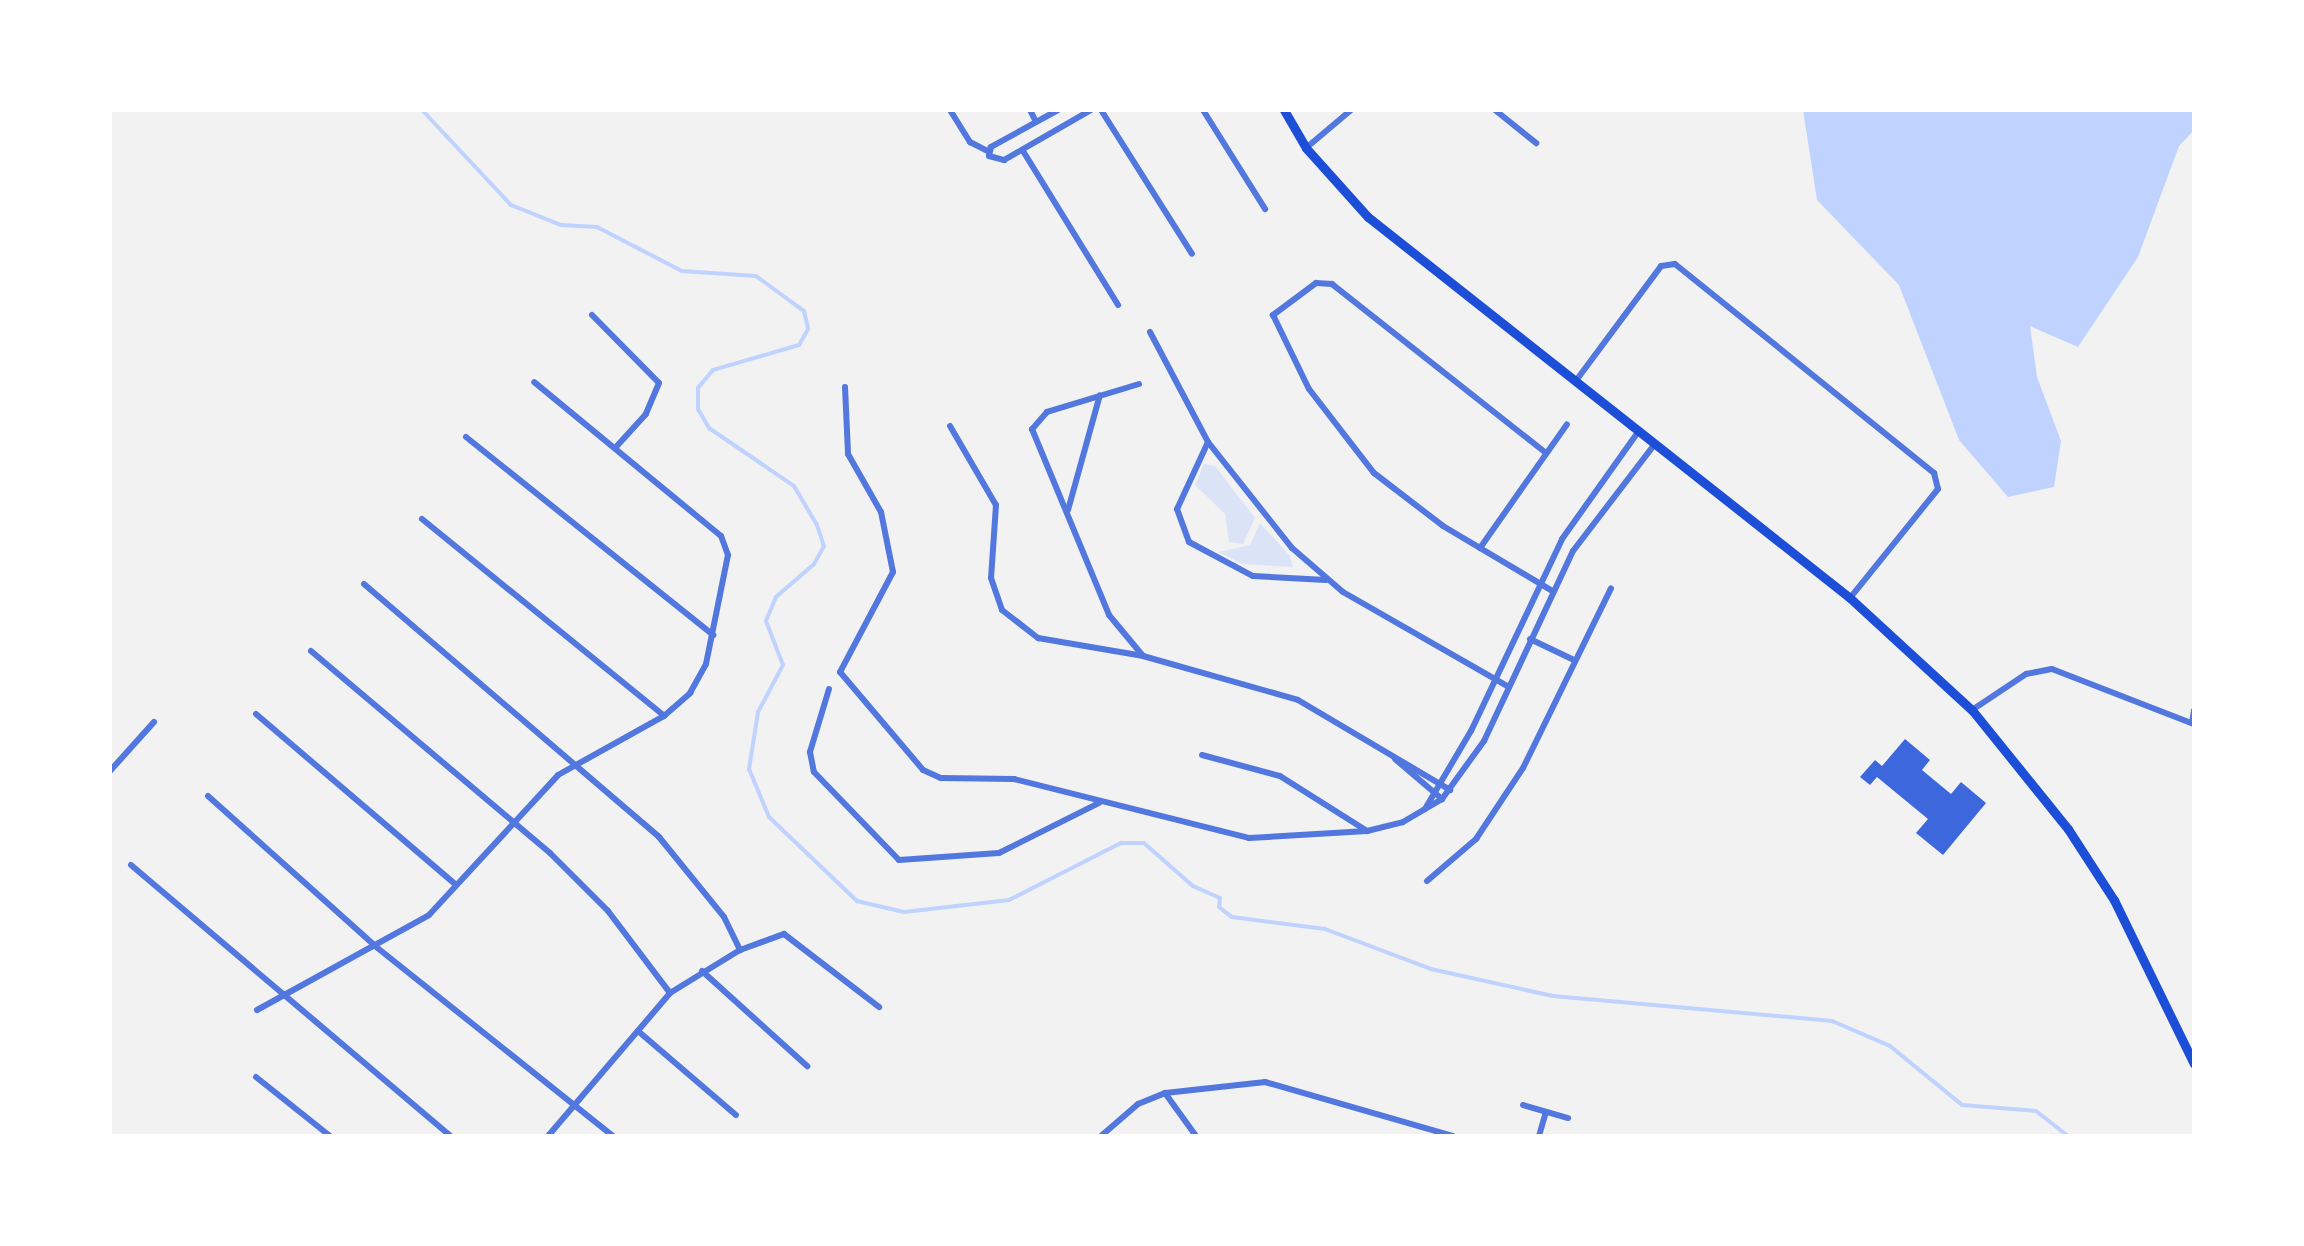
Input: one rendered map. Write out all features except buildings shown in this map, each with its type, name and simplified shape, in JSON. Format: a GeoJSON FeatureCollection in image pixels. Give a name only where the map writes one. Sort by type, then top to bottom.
{"type":"FeatureCollection","features":[{"type":"Feature","properties":{"kind":"main road"},"geometry":{"type":"LineString","coordinates":[[1284,110],[1306,148],[1368,217],[1850,598],[1972,710],[2068,829],[2114,900],[2194,1064]]}},
{"type":"Feature","properties":{"kind":"street"},"geometry":{"type":"LineString","coordinates":[[950,110],[975,147],[988,151],[997,161],[1023,151],[1091,110]]}},
{"type":"Feature","properties":{"kind":"street"},"geometry":{"type":"LineString","coordinates":[[1030,110],[1036,122]]}},
{"type":"Feature","properties":{"kind":"street"},"geometry":{"type":"LineString","coordinates":[[988,151],[1058,110]]}},
{"type":"Feature","properties":{"kind":"street"},"geometry":{"type":"LineString","coordinates":[[1104,110],[1192,254]]}},
{"type":"Feature","properties":{"kind":"street"},"geometry":{"type":"LineString","coordinates":[[1203,110],[1265,209]]}},
{"type":"Feature","properties":{"kind":"street"},"geometry":{"type":"LineString","coordinates":[[1306,148],[1351,110]]}},
{"type":"Feature","properties":{"kind":"street"},"geometry":{"type":"LineString","coordinates":[[1495,110],[1536,143]]}},
{"type":"Feature","properties":{"kind":"street"},"geometry":{"type":"LineString","coordinates":[[1023,151],[1118,305]]}},
{"type":"Feature","properties":{"kind":"street"},"geometry":{"type":"LineString","coordinates":[[1575,382],[1661,266],[1675,264],[1934,473],[1938,489],[1850,598]]}},
{"type":"Feature","properties":{"kind":"street"},"geometry":{"type":"LineString","coordinates":[[1546,453],[1332,284],[1316,283],[1278,306],[1274,325],[1345,442],[1374,473],[1480,548],[1551,590]]}},
{"type":"Feature","properties":{"kind":"street"},"geometry":{"type":"LineString","coordinates":[[592,315],[659,383],[646,414],[617,446]]}},
{"type":"Feature","properties":{"kind":"street"},"geometry":{"type":"LineString","coordinates":[[1150,332],[1208,442],[1270,524],[1327,580],[1507,686]]}},
{"type":"Feature","properties":{"kind":"street"},"geometry":{"type":"LineString","coordinates":[[257,1010],[285,998],[429,915],[512,820],[577,762],[664,716],[690,693],[713,635],[728,555],[721,536],[617,446],[534,382]]}},
{"type":"Feature","properties":{"kind":"street"},"geometry":{"type":"LineString","coordinates":[[1139,384],[1047,412],[1032,429],[1109,615],[1143,656]]}},
{"type":"Feature","properties":{"kind":"street"},"geometry":{"type":"LineString","coordinates":[[845,387],[848,454],[881,512],[893,572],[839,667],[842,678],[932,775],[1014,779],[1099,803],[1249,838],[1367,831],[1425,809],[1442,799],[1484,741],[1551,590],[1654,445]]}},
{"type":"Feature","properties":{"kind":"street"},"geometry":{"type":"LineString","coordinates":[[1068,510],[1100,395]]}},
{"type":"Feature","properties":{"kind":"street"},"geometry":{"type":"LineString","coordinates":[[1480,548],[1567,424]]}},
{"type":"Feature","properties":{"kind":"street"},"geometry":{"type":"LineString","coordinates":[[950,426],[996,505],[991,578],[1002,610],[1038,638],[1143,656],[1298,700],[1450,790]]}},
{"type":"Feature","properties":{"kind":"street"},"geometry":{"type":"LineString","coordinates":[[1425,809],[1432,791],[1471,731],[1491,677],[1537,583],[1638,432]]}},
{"type":"Feature","properties":{"kind":"street"},"geometry":{"type":"LineString","coordinates":[[466,437],[713,635]]}},
{"type":"Feature","properties":{"kind":"street"},"geometry":{"type":"LineString","coordinates":[[1208,442],[1177,509],[1189,542],[1253,576],[1327,580]]}},
{"type":"Feature","properties":{"kind":"street"},"geometry":{"type":"LineString","coordinates":[[422,519],[664,716]]}},
{"type":"Feature","properties":{"kind":"street"},"geometry":{"type":"LineString","coordinates":[[364,584],[577,762],[685,867],[740,950]]}},
{"type":"Feature","properties":{"kind":"street"},"geometry":{"type":"LineString","coordinates":[[1427,881],[1476,839],[1500,804],[1611,588]]}},
{"type":"Feature","properties":{"kind":"street"},"geometry":{"type":"LineString","coordinates":[[1530,639],[1572,659]]}},
{"type":"Feature","properties":{"kind":"street"},"geometry":{"type":"LineString","coordinates":[[311,651],[512,820],[608,911],[670,993]]}},
{"type":"Feature","properties":{"kind":"street"},"geometry":{"type":"LineString","coordinates":[[1972,710],[2026,674],[2052,669],[2193,724],[2194,710]]}},
{"type":"Feature","properties":{"kind":"street"},"geometry":{"type":"LineString","coordinates":[[829,689],[810,752],[814,772],[899,860],[999,853],[1099,803]]}},
{"type":"Feature","properties":{"kind":"street"},"geometry":{"type":"LineString","coordinates":[[256,714],[454,883]]}},
{"type":"Feature","properties":{"kind":"street"},"geometry":{"type":"LineString","coordinates":[[110,771],[154,722]]}},
{"type":"Feature","properties":{"kind":"street"},"geometry":{"type":"LineString","coordinates":[[1202,755],[1280,776],[1367,831]]}},
{"type":"Feature","properties":{"kind":"street"},"geometry":{"type":"LineString","coordinates":[[1395,759],[1442,799]]}},
{"type":"Feature","properties":{"kind":"street"},"geometry":{"type":"LineString","coordinates":[[208,796],[375,946],[613,1136]]}},
{"type":"Feature","properties":{"kind":"street"},"geometry":{"type":"LineString","coordinates":[[131,865],[451,1136]]}},
{"type":"Feature","properties":{"kind":"street"},"geometry":{"type":"LineString","coordinates":[[548,1136],[670,993],[740,950],[784,934],[879,1007]]}},
{"type":"Feature","properties":{"kind":"street"},"geometry":{"type":"LineString","coordinates":[[702,971],[807,1066]]}},
{"type":"Feature","properties":{"kind":"street"},"geometry":{"type":"LineString","coordinates":[[638,1031],[736,1115]]}},
{"type":"Feature","properties":{"kind":"street"},"geometry":{"type":"LineString","coordinates":[[256,1077],[330,1136]]}},
{"type":"Feature","properties":{"kind":"street"},"geometry":{"type":"LineString","coordinates":[[1101,1136],[1138,1104],[1165,1093],[1265,1082],[1453,1136]]}},
{"type":"Feature","properties":{"kind":"street"},"geometry":{"type":"LineString","coordinates":[[1165,1093],[1196,1136]]}},
{"type":"Feature","properties":{"kind":"street"},"geometry":{"type":"LineString","coordinates":[[1523,1105],[1568,1118]]}},
{"type":"Feature","properties":{"kind":"street"},"geometry":{"type":"LineString","coordinates":[[1539,1136],[1546,1112]]}},
{"type":"Feature","properties":{"kind":"shaded area"},"geometry":{"type":"Polygon","coordinates":[[[1204,464],[1215,466],[1255,518],[1243,544],[1229,542],[1225,514],[1195,485],[1204,464]]]}},
{"type":"Feature","properties":{"kind":"shaded area"},"geometry":{"type":"Polygon","coordinates":[[[1260,523],[1290,556],[1293,567],[1242,564],[1219,552],[1250,545],[1260,523]]]}},
{"type":"Feature","properties":{"kind":"water"},"geometry":{"type":"Polygon","coordinates":[[[1803,110],[2194,110],[2194,130],[2179,146],[2138,257],[2078,347],[2030,326],[2037,377],[2061,441],[2054,487],[2008,497],[1959,440],[1899,285],[1817,200],[1803,110]]]}},
{"type":"Feature","properties":{"kind":"waterway"},"geometry":{"type":"LineString","coordinates":[[422,110],[511,205],[561,225],[597,227],[682,271],[756,276],[804,311],[808,329],[799,345],[713,370],[698,388],[698,409],[709,428],[794,486],[817,525],[824,546],[814,564],[776,597],[766,621],[783,665],[758,712],[749,769],[769,817],[857,901],[904,912],[1009,900],[1121,843],[1144,843],[1193,886],[1220,898],[1219,907],[1232,917],[1325,929],[1431,969],[1553,996],[1832,1021],[1890,1046],[1962,1105],[2036,1111],[2068,1136]]}}]}
